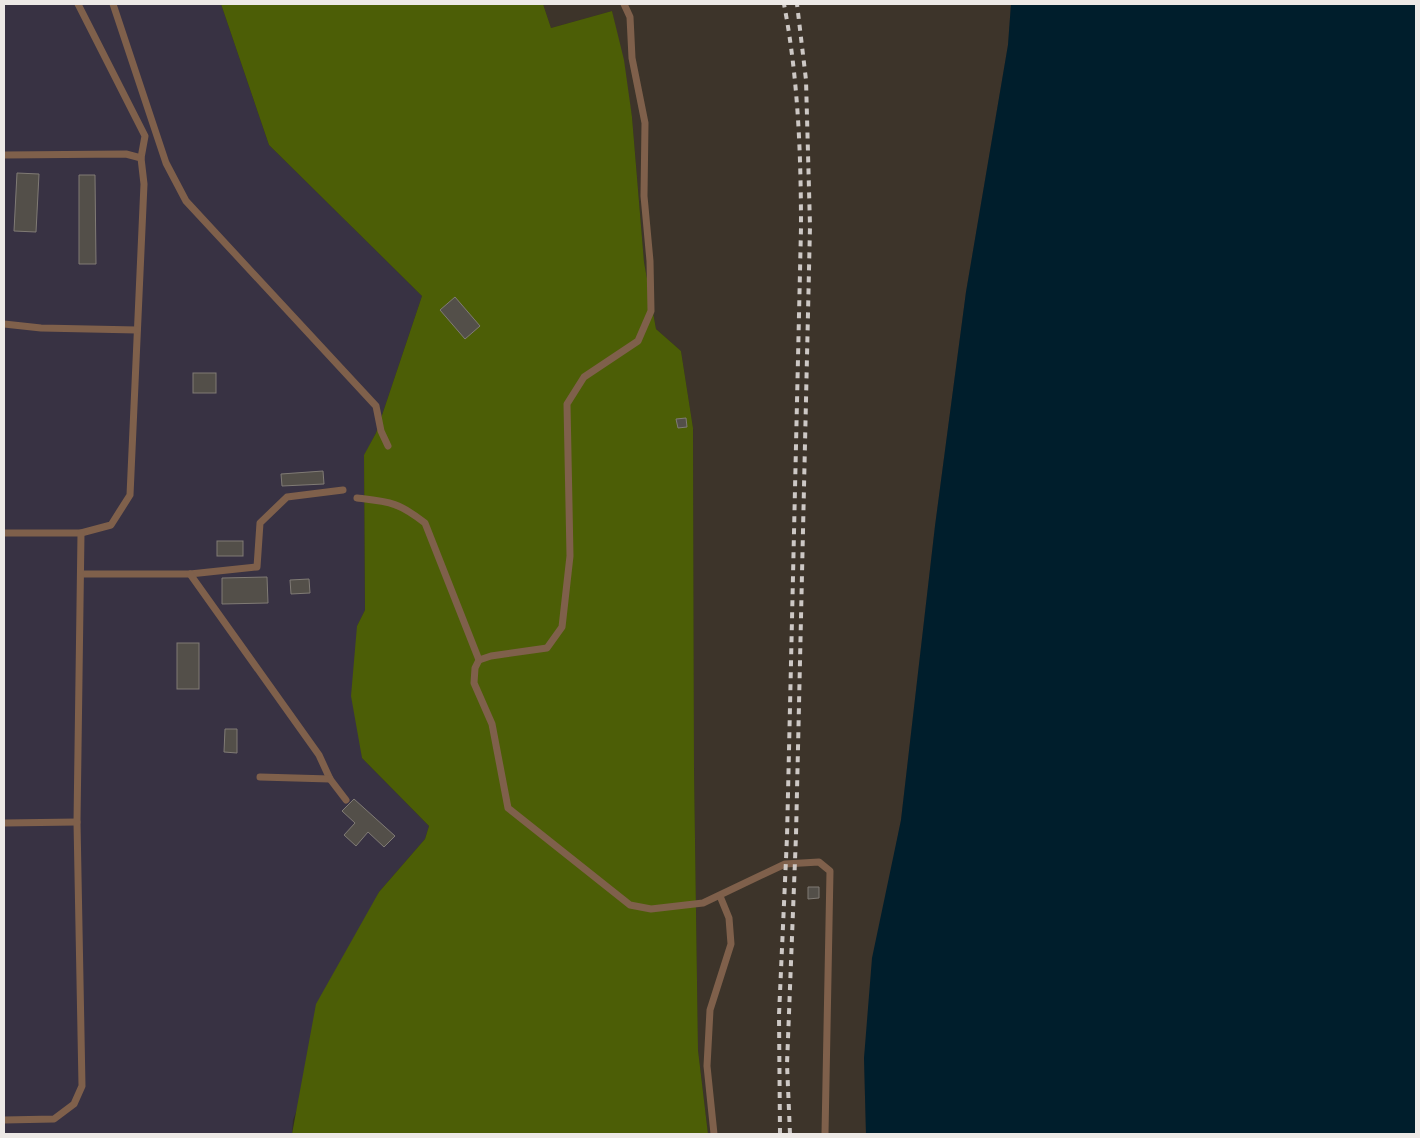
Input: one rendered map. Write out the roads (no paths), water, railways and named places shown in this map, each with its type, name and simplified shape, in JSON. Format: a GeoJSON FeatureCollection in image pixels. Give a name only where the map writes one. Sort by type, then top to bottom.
{"type":"FeatureCollection","features":[{"type":"Feature","properties":{"kind":"lane"},"geometry":{"type":"LineString","coordinates":[[4,533],[81,533],[111,525],[130,494],[144,184],[141,158],[145,136],[78,4]]}},
{"type":"Feature","properties":{"kind":"lane"},"geometry":{"type":"LineString","coordinates":[[113,4],[166,163],[186,200],[376,406],[381,431],[388,446]]}},
{"type":"Feature","properties":{"kind":"lane"},"geometry":{"type":"LineString","coordinates":[[624,4],[630,17],[632,58],[645,123],[644,196],[650,261],[651,311],[638,341],[584,377],[567,404],[570,556],[562,626],[547,648],[491,656],[480,660],[475,668],[474,682],[492,724],[508,808],[630,905],[651,909],[703,903],[786,864],[819,862],[830,871],[825,1134]]}},
{"type":"Feature","properties":{"kind":"lane"},"geometry":{"type":"LineString","coordinates":[[4,155],[126,154],[141,158]]}},
{"type":"Feature","properties":{"kind":"lane"},"geometry":{"type":"LineString","coordinates":[[4,324],[41,328],[137,330]]}},
{"type":"Feature","properties":{"kind":"lane"},"geometry":{"type":"LineString","coordinates":[[81,574],[190,574],[256,567],[260,523],[287,497],[343,490]]}},
{"type":"Feature","properties":{"kind":"lane"},"geometry":{"type":"LineString","coordinates":[[357,498],[391,502],[406,508],[425,523],[480,660]]}},
{"type":"Feature","properties":{"kind":"lane"},"geometry":{"type":"LineString","coordinates":[[4,1120],[54,1119],[74,1104],[82,1086],[77,822],[81,533]]}},
{"type":"Feature","properties":{"kind":"lane"},"geometry":{"type":"LineString","coordinates":[[190,574],[319,755],[330,779],[346,800]]}},
{"type":"Feature","properties":{"kind":"lane"},"geometry":{"type":"LineString","coordinates":[[260,777],[330,779]]}},
{"type":"Feature","properties":{"kind":"lane"},"geometry":{"type":"LineString","coordinates":[[4,823],[77,822]]}},
{"type":"Feature","properties":{"kind":"lane"},"geometry":{"type":"LineString","coordinates":[[714,1134],[707,1066],[710,1010],[730,944],[730,918],[720,896]]}},
{"type":"Feature","properties":{"kind":"water"},"geometry":{"type":"Polygon","coordinates":[[[1011,4],[1416,4],[1416,1134],[866,1134],[864,1058],[872,958],[901,820],[935,526],[966,292],[1008,45],[1011,4]]]}},
{"type":"Feature","properties":{"kind":"railway"},"geometry":{"type":"LineString","coordinates":[[780,1134],[779,1015],[787,837],[801,228],[796,87],[784,4]]}},
{"type":"Feature","properties":{"kind":"railway"},"geometry":{"type":"LineString","coordinates":[[790,1134],[787,1064],[796,835],[810,226],[806,80],[797,4]]}}]}
